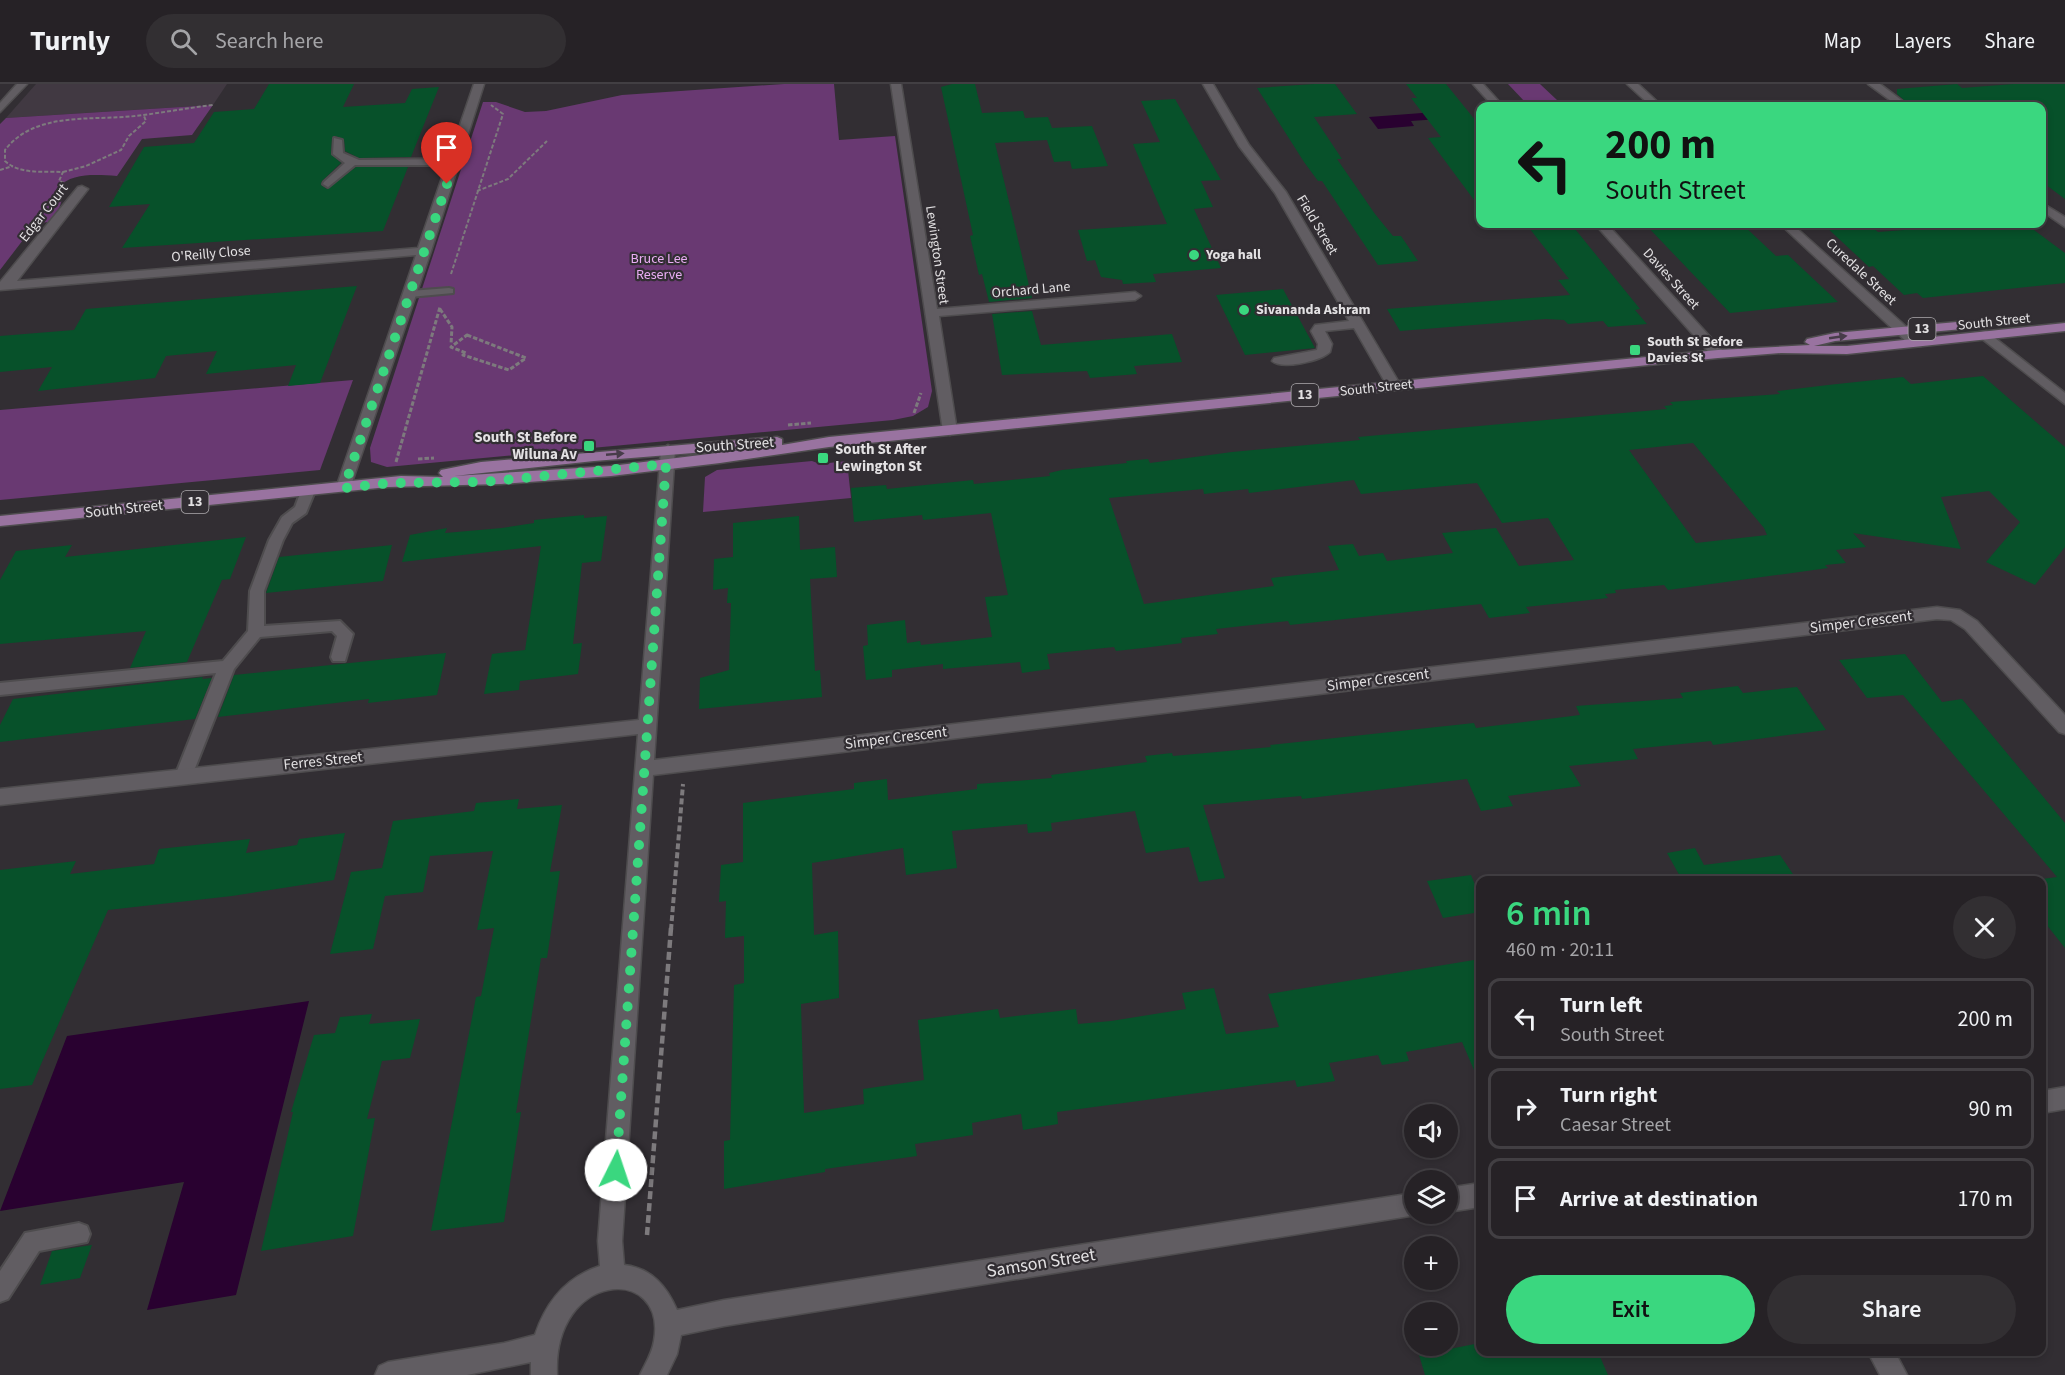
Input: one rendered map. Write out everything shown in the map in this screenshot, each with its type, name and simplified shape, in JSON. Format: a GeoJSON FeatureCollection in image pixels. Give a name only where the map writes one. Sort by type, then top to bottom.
{"type":"FeatureCollection","features":[{"type":"Feature","properties":{"kind":"main road","name":"South Street"},"geometry":{"type":"LineString","coordinates":[[1780,349],[1835,337],[2065,315]]}},
{"type":"Feature","properties":{"kind":"main road","name":"South Street"},"geometry":{"type":"LineString","coordinates":[[0,521],[391,483],[483,482],[667,457],[758,454],[829,442],[1718,354],[1780,349],[1847,350],[2065,327]]}},
{"type":"Feature","properties":{"kind":"street"},"geometry":{"type":"LineString","coordinates":[[0,109],[22,84]]}},
{"type":"Feature","properties":{"kind":"street"},"geometry":{"type":"LineString","coordinates":[[344,488],[479,84]]}},
{"type":"Feature","properties":{"kind":"street","name":"Lewington Street"},"geometry":{"type":"LineString","coordinates":[[896,84],[950,431]]}},
{"type":"Feature","properties":{"kind":"street","name":"Field Street"},"geometry":{"type":"LineString","coordinates":[[1208,84],[1244,146],[1280,192],[1394,386]]}},
{"type":"Feature","properties":{"kind":"street"},"geometry":{"type":"LineString","coordinates":[[1478,84],[1494,102]]}},
{"type":"Feature","properties":{"kind":"street"},"geometry":{"type":"LineString","coordinates":[[1632,84],[1652,102]]}},
{"type":"Feature","properties":{"kind":"street"},"geometry":{"type":"LineString","coordinates":[[1873,84],[1898,102]]}},
{"type":"Feature","properties":{"kind":"street","name":"Edgar Court"},"geometry":{"type":"LineString","coordinates":[[3,285],[82,189]]}},
{"type":"Feature","properties":{"kind":"street"},"geometry":{"type":"LineString","coordinates":[[2046,209],[2065,223]]}},
{"type":"Feature","properties":{"kind":"street","name":"Davies Street"},"geometry":{"type":"LineString","coordinates":[[1605,228],[1718,354]]}},
{"type":"Feature","properties":{"kind":"street","name":"Curedale Street"},"geometry":{"type":"LineString","coordinates":[[1790,228],[1916,343]]}},
{"type":"Feature","properties":{"kind":"street","name":"O'Reilly Close"},"geometry":{"type":"LineString","coordinates":[[3,285],[425,251]]}},
{"type":"Feature","properties":{"kind":"street","name":"Orchard Lane"},"geometry":{"type":"LineString","coordinates":[[930,313],[1135,296]]}},
{"type":"Feature","properties":{"kind":"street"},"geometry":{"type":"LineString","coordinates":[[1279,360],[1313,357],[1323,352],[1325,344],[1318,331],[1320,328],[1358,324]]}},
{"type":"Feature","properties":{"kind":"street"},"geometry":{"type":"LineString","coordinates":[[1986,335],[2065,400]]}},
{"type":"Feature","properties":{"kind":"street"},"geometry":{"type":"LineString","coordinates":[[613,1276],[610,1241],[667,457]]}},
{"type":"Feature","properties":{"kind":"street","name":"Simper Crescent"},"geometry":{"type":"LineString","coordinates":[[645,768],[1937,613],[1954,614],[1971,625],[2065,727]]}},
{"type":"Feature","properties":{"kind":"street","name":"Ferres Street"},"geometry":{"type":"LineString","coordinates":[[0,796],[647,726]]}},
{"type":"Feature","properties":{"kind":"street"},"geometry":{"type":"LineString","coordinates":[[2046,1101],[2065,1098]]}},
{"type":"Feature","properties":{"kind":"street"},"geometry":{"type":"LineString","coordinates":[[1458,1198],[1476,1196]]}},
{"type":"Feature","properties":{"kind":"street","name":"Samson Street"},"geometry":{"type":"LineString","coordinates":[[668,1325],[724,1313],[1404,1207]]}},
{"type":"Feature","properties":{"kind":"street"},"geometry":{"type":"LineString","coordinates":[[544,1375],[543,1346],[553,1320],[569,1299],[590,1283],[613,1276],[634,1278],[651,1287],[663,1303],[668,1325],[664,1353],[653,1375]]}},
{"type":"Feature","properties":{"kind":"street"},"geometry":{"type":"LineString","coordinates":[[388,1375],[452,1369],[543,1346]]}},
{"type":"Feature","properties":{"kind":"street"},"geometry":{"type":"LineString","coordinates":[[1883,1356],[1894,1375]]}},
{"type":"Feature","properties":{"kind":"lane"},"geometry":{"type":"LineString","coordinates":[[337,140],[338,154],[353,162],[454,162]]}},
{"type":"Feature","properties":{"kind":"lane"},"geometry":{"type":"LineString","coordinates":[[328,184],[335,175],[353,162]]}},
{"type":"Feature","properties":{"kind":"lane"},"geometry":{"type":"LineString","coordinates":[[410,294],[447,291]]}},
{"type":"Feature","properties":{"kind":"lane"},"geometry":{"type":"LineString","coordinates":[[184,777],[227,666],[256,632],[257,591],[276,540],[281,535],[287,520],[301,510],[308,491]]}},
{"type":"Feature","properties":{"kind":"lane"},"geometry":{"type":"LineString","coordinates":[[256,632],[335,625],[345,634],[339,657]]}},
{"type":"Feature","properties":{"kind":"lane"},"geometry":{"type":"LineString","coordinates":[[0,689],[227,666]]}},
{"type":"Feature","properties":{"kind":"lane"},"geometry":{"type":"LineString","coordinates":[[0,1291],[33,1241],[78,1234]]}},
{"type":"Feature","properties":{"kind":"path"},"geometry":{"type":"LineString","coordinates":[[404,461],[394,462],[440,309],[503,114],[502,111],[486,102]]}},
{"type":"Feature","properties":{"kind":"path"},"geometry":{"type":"LineString","coordinates":[[144,116],[146,121],[129,136],[121,150],[86,166],[63,172],[20,169],[4,157],[4,150],[13,139],[40,126],[72,119],[144,116],[169,109],[213,105]]}},
{"type":"Feature","properties":{"kind":"path"},"geometry":{"type":"LineString","coordinates":[[477,191],[494,187],[512,177],[547,141]]}},
{"type":"Feature","properties":{"kind":"path"},"geometry":{"type":"LineString","coordinates":[[0,170],[13,166]]}},
{"type":"Feature","properties":{"kind":"path"},"geometry":{"type":"LineString","coordinates":[[63,172],[59,181],[82,189]]}},
{"type":"Feature","properties":{"kind":"path"},"geometry":{"type":"LineString","coordinates":[[440,309],[452,327],[451,345]]}},
{"type":"Feature","properties":{"kind":"path"},"geometry":{"type":"LineString","coordinates":[[467,334],[526,358],[509,370],[462,355],[466,353],[451,345],[467,334]]}},
{"type":"Feature","properties":{"kind":"path"},"geometry":{"type":"LineString","coordinates":[[904,414],[915,413],[923,387]]}},
{"type":"Feature","properties":{"kind":"path"},"geometry":{"type":"LineString","coordinates":[[780,426],[814,423]]}},
{"type":"Feature","properties":{"kind":"path"},"geometry":{"type":"LineString","coordinates":[[415,460],[436,458]]}},
{"type":"Feature","properties":{"kind":"path"},"geometry":{"type":"LineString","coordinates":[[647,1235],[682,784]]}},
{"type":"Feature","properties":{"kind":"shaded area"},"geometry":{"type":"Polygon","coordinates":[[[36,84],[227,84],[213,105],[6,118],[36,84]]]}},
{"type":"Feature","properties":{"kind":"shaded area"},"geometry":{"type":"Polygon","coordinates":[[[1462,110],[1468,117],[1411,121],[1414,126],[1378,129],[1369,117],[1462,110]]]}},
{"type":"Feature","properties":{"kind":"shaded area"},"geometry":{"type":"Polygon","coordinates":[[[309,1001],[236,1295],[147,1310],[184,1182],[0,1211],[67,1036],[309,1001]]]}},
{"type":"Feature","properties":{"kind":"green space","name":"Bruce Lee Reserve"},"geometry":{"type":"Polygon","coordinates":[[[784,84],[834,84],[839,140],[895,136],[932,391],[928,407],[913,416],[893,420],[387,467],[371,462],[370,448],[483,102],[496,102],[525,112],[546,111],[622,95],[784,84]]]}},
{"type":"Feature","properties":{"kind":"green space"},"geometry":{"type":"Polygon","coordinates":[[[1508,84],[1540,84],[1557,100],[1536,102],[1525,102],[1508,84]]]}},
{"type":"Feature","properties":{"kind":"green space"},"geometry":{"type":"Polygon","coordinates":[[[213,105],[192,135],[142,139],[117,176],[77,177],[63,183],[57,188],[61,201],[53,218],[50,222],[36,223],[0,270],[0,124],[6,118],[213,105]]]}},
{"type":"Feature","properties":{"kind":"green space"},"geometry":{"type":"Polygon","coordinates":[[[353,380],[320,470],[0,500],[0,410],[353,380]]]}},
{"type":"Feature","properties":{"kind":"green space"},"geometry":{"type":"Polygon","coordinates":[[[812,461],[820,464],[847,461],[851,498],[703,512],[705,477],[717,470],[812,461]]]}},
{"type":"Feature","properties":{"kind":"building"},"geometry":{"type":"Polygon","coordinates":[[[269,84],[354,84],[343,107],[405,103],[412,89],[439,87],[411,157],[359,158],[345,151],[344,139],[335,136],[332,138],[331,154],[341,163],[322,181],[321,185],[327,189],[356,167],[408,167],[383,231],[122,248],[150,204],[109,207],[144,147],[194,143],[214,112],[254,109],[269,84]]]}},
{"type":"Feature","properties":{"kind":"building"},"geometry":{"type":"Polygon","coordinates":[[[952,84],[975,84],[982,113],[1023,111],[1025,118],[1048,117],[1052,128],[1092,126],[1108,166],[1072,169],[1070,161],[1054,162],[1047,140],[995,143],[1032,298],[989,302],[982,274],[979,275],[970,236],[973,235],[941,87],[952,84]]]}},
{"type":"Feature","properties":{"kind":"building"},"geometry":{"type":"Polygon","coordinates":[[[1335,84],[1357,114],[1314,117],[1342,159],[1337,159],[1375,214],[1393,236],[1401,236],[1418,261],[1378,265],[1322,181],[1318,181],[1304,162],[1257,88],[1335,84]]]}},
{"type":"Feature","properties":{"kind":"building"},"geometry":{"type":"Polygon","coordinates":[[[1406,84],[1446,84],[1476,121],[1476,203],[1428,138],[1441,137],[1411,98],[1417,98],[1406,84]]]}},
{"type":"Feature","properties":{"kind":"building"},"geometry":{"type":"Polygon","coordinates":[[[1957,84],[1962,88],[2013,84],[2065,84],[2065,199],[2046,185],[2046,102],[1906,102],[1897,94],[1897,89],[1957,84]]]}},
{"type":"Feature","properties":{"kind":"building"},"geometry":{"type":"Polygon","coordinates":[[[1175,99],[1221,180],[1201,181],[1213,207],[1194,209],[1221,268],[1153,274],[1156,282],[1123,284],[1122,280],[1101,277],[1095,260],[1087,261],[1078,230],[1167,224],[1133,144],[1160,142],[1141,101],[1175,99]]]}},
{"type":"Feature","properties":{"kind":"building"},"geometry":{"type":"Polygon","coordinates":[[[1529,228],[1574,228],[1640,309],[1635,310],[1647,324],[1608,327],[1603,321],[1568,324],[1564,320],[1546,319],[1400,331],[1387,309],[1570,295],[1558,280],[1569,279],[1529,228]]]}},
{"type":"Feature","properties":{"kind":"building"},"geometry":{"type":"Polygon","coordinates":[[[1649,228],[1746,228],[1776,256],[1788,255],[1838,302],[1730,313],[1649,228]]]}},
{"type":"Feature","properties":{"kind":"building"},"geometry":{"type":"Polygon","coordinates":[[[1827,228],[1873,228],[1878,232],[1930,228],[2031,228],[2065,253],[2065,283],[1923,298],[1917,293],[1904,295],[1873,266],[1869,267],[1827,228]]]}},
{"type":"Feature","properties":{"kind":"building"},"geometry":{"type":"Polygon","coordinates":[[[357,286],[320,383],[288,386],[296,365],[206,374],[217,351],[166,356],[155,378],[38,391],[52,367],[0,372],[0,336],[74,330],[86,309],[357,286]]]}},
{"type":"Feature","properties":{"kind":"building"},"geometry":{"type":"Polygon","coordinates":[[[1283,289],[1315,348],[1245,355],[1216,295],[1283,289]]]}},
{"type":"Feature","properties":{"kind":"building"},"geometry":{"type":"Polygon","coordinates":[[[1032,311],[1041,345],[1172,334],[1182,362],[1134,366],[1137,374],[1090,378],[1087,371],[1002,375],[992,314],[1032,311]]]}},
{"type":"Feature","properties":{"kind":"building"},"geometry":{"type":"Polygon","coordinates":[[[1983,376],[2065,447],[2065,547],[2035,585],[1986,562],[2020,522],[1989,491],[1941,497],[1961,549],[1853,533],[1866,547],[1836,550],[1846,563],[1825,565],[1828,568],[1668,590],[1664,585],[1615,590],[1616,593],[1605,594],[1608,598],[1526,607],[1530,613],[1489,618],[1481,604],[1290,625],[1288,621],[1216,629],[1218,634],[1181,638],[1182,643],[1116,651],[1114,647],[1047,654],[1050,669],[1022,673],[1020,662],[943,669],[943,664],[892,670],[892,677],[866,680],[863,646],[868,645],[867,625],[905,620],[907,643],[920,641],[921,645],[992,637],[985,597],[1008,595],[991,513],[923,520],[922,515],[854,522],[851,488],[886,485],[887,489],[973,480],[974,484],[1050,476],[1049,473],[1062,470],[1127,463],[1126,461],[1148,459],[1150,463],[1232,452],[1360,440],[1358,437],[1667,409],[1664,406],[1673,405],[1670,402],[1780,394],[1777,391],[1828,385],[1903,377],[1911,384],[1983,376]],[[1693,443],[1629,450],[1696,543],[1767,535],[1764,528],[1693,443]],[[1354,480],[1249,493],[1248,489],[1204,494],[1203,489],[1109,498],[1144,604],[1274,586],[1271,578],[1339,570],[1328,546],[1353,544],[1359,556],[1383,553],[1387,561],[1453,553],[1442,533],[1496,528],[1519,566],[1574,560],[1548,518],[1502,523],[1477,483],[1361,494],[1354,480]]]}},
{"type":"Feature","properties":{"kind":"building"},"geometry":{"type":"Polygon","coordinates":[[[584,515],[584,518],[607,516],[601,561],[582,563],[573,644],[582,643],[578,674],[520,681],[519,690],[484,694],[492,654],[525,650],[541,546],[402,562],[410,535],[447,528],[445,533],[502,528],[534,523],[534,520],[584,515]]]}},
{"type":"Feature","properties":{"kind":"building"},"geometry":{"type":"Polygon","coordinates":[[[799,516],[800,550],[835,547],[837,577],[810,579],[815,671],[820,670],[822,697],[699,709],[700,678],[729,670],[731,603],[727,603],[728,588],[713,590],[714,559],[733,557],[733,523],[799,516]]]}},
{"type":"Feature","properties":{"kind":"building"},"geometry":{"type":"Polygon","coordinates":[[[246,537],[230,579],[222,580],[187,662],[130,668],[146,631],[0,644],[0,580],[16,551],[72,545],[65,557],[246,537]]]}},
{"type":"Feature","properties":{"kind":"building"},"geometry":{"type":"Polygon","coordinates":[[[392,545],[383,581],[266,593],[279,557],[392,545]]]}},
{"type":"Feature","properties":{"kind":"building"},"geometry":{"type":"Polygon","coordinates":[[[446,653],[437,695],[368,703],[369,699],[218,717],[234,675],[446,653]]]}},
{"type":"Feature","properties":{"kind":"building"},"geometry":{"type":"Polygon","coordinates":[[[1905,654],[1942,702],[1962,699],[2065,823],[2065,948],[2046,924],[2046,878],[2057,877],[1903,695],[1867,698],[1839,660],[1905,654]]]}},
{"type":"Feature","properties":{"kind":"building"},"geometry":{"type":"Polygon","coordinates":[[[203,677],[202,679],[212,678],[195,719],[0,742],[0,725],[13,699],[203,677]]]}},
{"type":"Feature","properties":{"kind":"building"},"geometry":{"type":"Polygon","coordinates":[[[1738,686],[1743,693],[1797,687],[1826,730],[1713,745],[1711,741],[1633,749],[1638,759],[1569,766],[1581,786],[1508,796],[1513,806],[1481,811],[1467,779],[1302,799],[1301,796],[1203,805],[1225,878],[1199,882],[1189,847],[1146,853],[1135,811],[1051,823],[1052,831],[1028,833],[1027,824],[952,831],[957,868],[906,875],[903,848],[812,863],[814,935],[838,931],[839,998],[801,1004],[804,1113],[864,1104],[863,1089],[924,1080],[918,1020],[998,1009],[1000,1018],[1076,1009],[1078,1024],[1111,1021],[1186,1009],[1182,993],[1214,988],[1226,1034],[1279,1027],[1268,994],[1476,960],[1476,1075],[1462,1042],[1406,1052],[1409,1061],[1382,1065],[1378,1055],[1329,1063],[1335,1081],[1297,1087],[1295,1080],[1057,1112],[1058,1124],[1023,1130],[1021,1114],[972,1123],[973,1135],[915,1144],[917,1156],[825,1169],[825,1172],[724,1189],[724,1141],[730,1140],[734,985],[744,983],[744,936],[725,938],[726,901],[719,902],[721,865],[743,862],[743,803],[854,789],[854,783],[887,779],[888,800],[977,789],[977,784],[1052,778],[1051,775],[1147,762],[1145,756],[1172,753],[1173,756],[1271,747],[1270,745],[1474,723],[1476,728],[1580,715],[1576,706],[1683,698],[1680,693],[1738,686]]]}},
{"type":"Feature","properties":{"kind":"building"},"geometry":{"type":"Polygon","coordinates":[[[519,799],[517,809],[562,805],[550,872],[560,871],[547,958],[541,958],[516,1113],[521,1112],[504,1222],[431,1231],[476,997],[481,996],[494,928],[477,930],[493,851],[430,856],[423,892],[385,896],[373,949],[330,954],[351,872],[382,868],[393,821],[474,811],[476,803],[519,799]]]}},
{"type":"Feature","properties":{"kind":"building"},"geometry":{"type":"Polygon","coordinates":[[[345,833],[334,880],[232,896],[108,910],[32,1085],[0,1089],[0,870],[76,861],[70,874],[154,864],[159,849],[250,839],[246,853],[297,845],[299,839],[345,833]]]}},
{"type":"Feature","properties":{"kind":"building"},"geometry":{"type":"Polygon","coordinates":[[[1695,848],[1704,865],[1780,855],[1794,876],[1680,876],[1667,853],[1695,848]]]}},
{"type":"Feature","properties":{"kind":"building"},"geometry":{"type":"Polygon","coordinates":[[[1471,875],[1476,887],[1476,913],[1443,918],[1427,881],[1471,875]]]}},
{"type":"Feature","properties":{"kind":"building"},"geometry":{"type":"Polygon","coordinates":[[[372,1014],[369,1024],[420,1019],[410,1058],[382,1061],[367,1119],[375,1118],[353,1236],[261,1251],[293,1112],[291,1112],[314,1035],[335,1033],[340,1017],[372,1014]]]}},
{"type":"Feature","properties":{"kind":"building"},"geometry":{"type":"Polygon","coordinates":[[[92,1245],[80,1278],[40,1285],[52,1251],[92,1245]]]}},
{"type":"Feature","properties":{"kind":"building"},"geometry":{"type":"Polygon","coordinates":[[[1476,1344],[1476,1356],[1600,1356],[1608,1375],[1425,1375],[1419,1356],[1458,1356],[1458,1347],[1476,1344]]]}},
{"type":"Feature","properties":{"kind":"place","name":"Yoga hall"},"geometry":{"type":"Point","coordinates":[1194,255]}},
{"type":"Feature","properties":{"kind":"place","name":"Sivananda Ashram"},"geometry":{"type":"Point","coordinates":[1244,310]}},
{"type":"Feature","properties":{"kind":"place","name":"South St Before Davies St"},"geometry":{"type":"Point","coordinates":[1635,350]}},
{"type":"Feature","properties":{"kind":"place","name":"South St Before Wiluna Av"},"geometry":{"type":"Point","coordinates":[589,446]}},
{"type":"Feature","properties":{"kind":"place","name":"South St After Lewington St"},"geometry":{"type":"Point","coordinates":[823,458]}},
{"type":"Feature","properties":{"kind":"route"},"geometry":{"type":"LineString","coordinates":[[447,184],[344,488],[391,483],[483,482],[666,464],[616,1170]]}}]}
